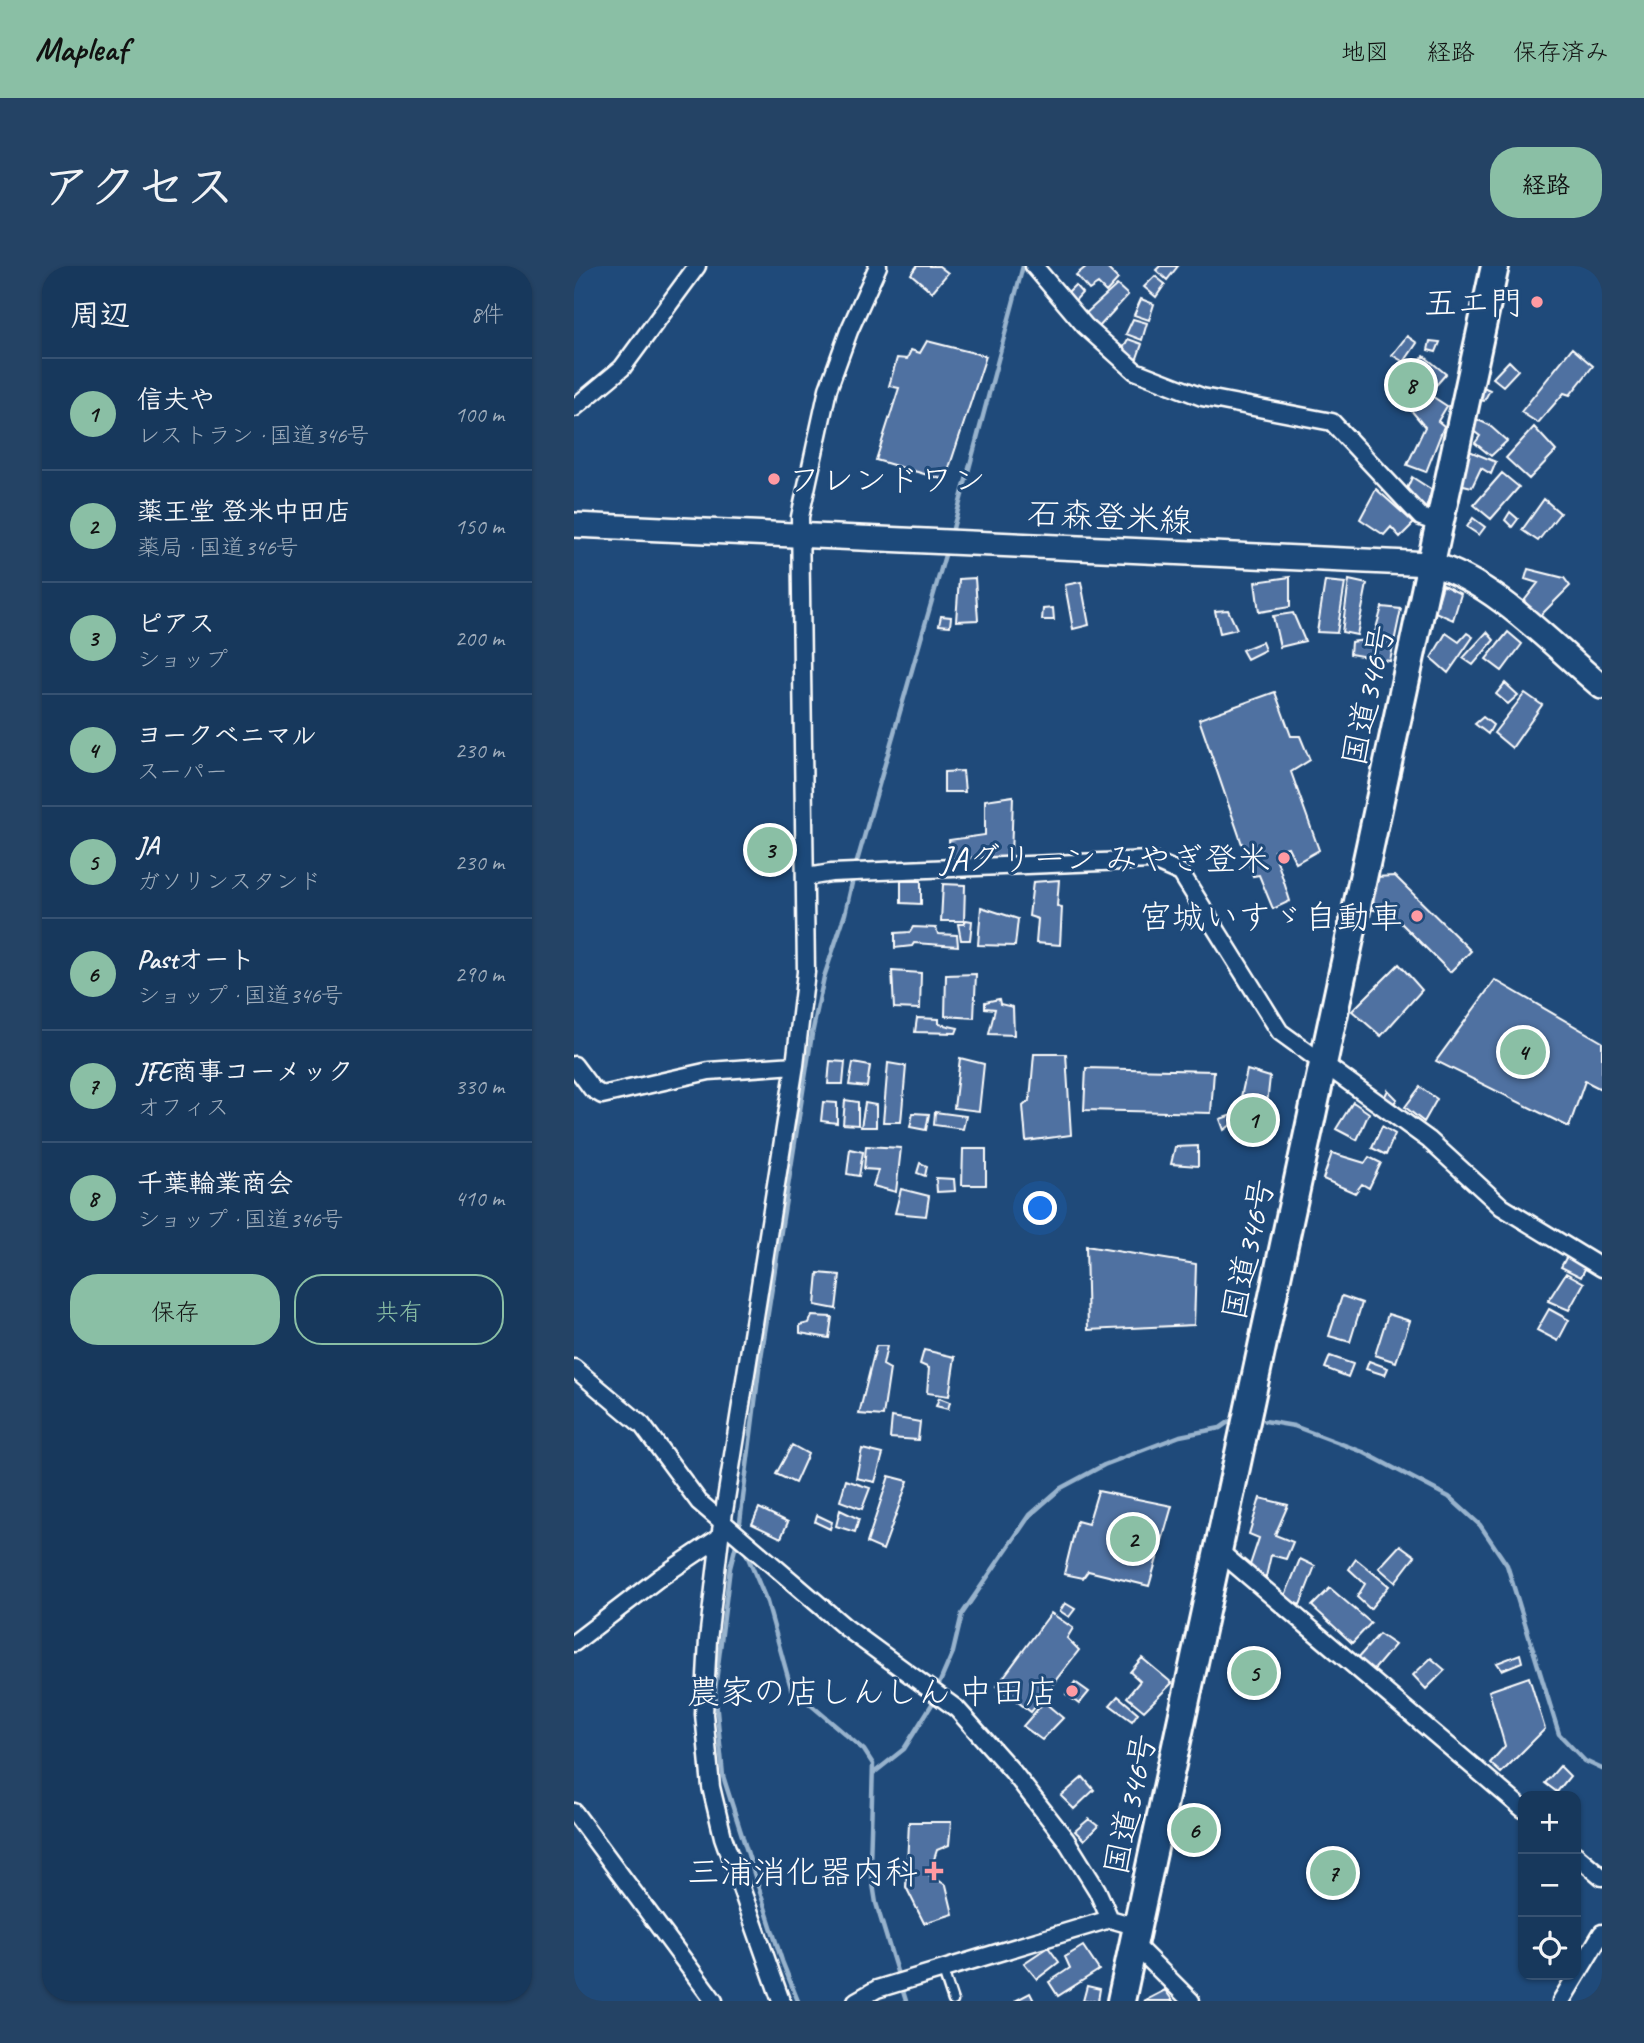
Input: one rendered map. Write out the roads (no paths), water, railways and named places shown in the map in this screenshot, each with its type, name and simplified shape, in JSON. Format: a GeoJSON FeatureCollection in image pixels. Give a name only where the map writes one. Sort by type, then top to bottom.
{"type":"FeatureCollection","features":[{"type":"Feature","properties":{"kind":"highway","name":"国道346号"},"geometry":{"type":"LineString","coordinates":[[1121,2001],[1495,266]]}},
{"type":"Feature","properties":{"kind":"main road","name":"石森登米線"},"geometry":{"type":"LineString","coordinates":[[574,525],[1431,564],[1455,571],[1481,585],[1602,687]]}},
{"type":"Feature","properties":{"kind":"street"},"geometry":{"type":"LineString","coordinates":[[574,408],[622,368],[697,266]]}},
{"type":"Feature","properties":{"kind":"street"},"geometry":{"type":"LineString","coordinates":[[781,2001],[723,1837],[711,1787],[705,1714],[708,1640],[722,1529],[795,1065],[806,972],[807,877],[799,535],[808,474],[828,389],[849,331],[878,266]]}},
{"type":"Feature","properties":{"kind":"street"},"geometry":{"type":"LineString","coordinates":[[1034,266],[1085,326],[1135,371],[1202,397],[1332,422],[1421,517],[1440,524]]}},
{"type":"Feature","properties":{"kind":"street"},"geometry":{"type":"LineString","coordinates":[[807,877],[845,873],[1151,860],[1181,873],[1280,1032],[1324,1061],[1429,1140],[1502,1207],[1602,1268]]}},
{"type":"Feature","properties":{"kind":"street"},"geometry":{"type":"LineString","coordinates":[[574,1065],[592,1089],[602,1095],[709,1071],[795,1065]]}},
{"type":"Feature","properties":{"kind":"street"},"geometry":{"type":"LineString","coordinates":[[574,1368],[642,1425],[722,1529],[845,1628],[957,1709],[1013,1772],[1066,1840],[1097,1890],[1110,1919],[1136,1935],[1191,2001]]}},
{"type":"Feature","properties":{"kind":"street"},"geometry":{"type":"LineString","coordinates":[[574,1643],[722,1529]]}},
{"type":"Feature","properties":{"kind":"street"},"geometry":{"type":"LineString","coordinates":[[1218,1550],[1518,1805]]}},
{"type":"Feature","properties":{"kind":"street"},"geometry":{"type":"LineString","coordinates":[[574,1812],[714,2001]]}},
{"type":"Feature","properties":{"kind":"street"},"geometry":{"type":"LineString","coordinates":[[1581,1859],[1602,1877]]}},
{"type":"Feature","properties":{"kind":"street"},"geometry":{"type":"LineString","coordinates":[[856,2001],[877,1989],[1110,1919]]}},
{"type":"Feature","properties":{"kind":"street"},"geometry":{"type":"LineString","coordinates":[[1561,2001],[1602,1933]]}},
{"type":"Feature","properties":{"kind":"lane"},"geometry":{"type":"LineString","coordinates":[[943,1971],[953,2001]]}},
{"type":"Feature","properties":{"kind":"waterway"},"geometry":{"type":"LineString","coordinates":[[951,536],[1023,266]]}},
{"type":"Feature","properties":{"kind":"waterway"},"geometry":{"type":"LineString","coordinates":[[739,1530],[759,1370],[812,1034],[824,977],[845,914],[856,865],[947,548]]}},
{"type":"Feature","properties":{"kind":"waterway"},"geometry":{"type":"LineString","coordinates":[[940,1682],[953,1652],[962,1614],[1030,1515],[1061,1488],[1104,1465],[1180,1436],[1220,1428],[1230,1421]]}},
{"type":"Feature","properties":{"kind":"waterway"},"geometry":{"type":"LineString","coordinates":[[1265,1421],[1294,1426],[1363,1452],[1449,1497],[1480,1525],[1507,1565],[1559,1734],[1585,1761],[1602,1769]]}},
{"type":"Feature","properties":{"kind":"waterway"},"geometry":{"type":"LineString","coordinates":[[737,1541],[730,1568],[715,1690],[723,1776],[782,1961],[798,2001]]}},
{"type":"Feature","properties":{"kind":"waterway"},"geometry":{"type":"LineString","coordinates":[[744,1548],[767,1602],[791,1688],[864,1750],[873,1764],[870,1865],[876,1903],[906,2001]]}},
{"type":"Feature","properties":{"kind":"waterway"},"geometry":{"type":"LineString","coordinates":[[875,1772],[904,1749],[934,1701]]}},
{"type":"Feature","properties":{"kind":"place","name":"五エ門"},"geometry":{"type":"Point","coordinates":[1537,302]}},
{"type":"Feature","properties":{"kind":"place","name":"千葉輪業商会"},"geometry":{"type":"Point","coordinates":[1411,385]}},
{"type":"Feature","properties":{"kind":"place","name":"フレンドワン"},"geometry":{"type":"Point","coordinates":[774,479]}},
{"type":"Feature","properties":{"kind":"place","name":"ピアス"},"geometry":{"type":"Point","coordinates":[770,850]}},
{"type":"Feature","properties":{"kind":"place","name":"JAグリーン みやぎ登米"},"geometry":{"type":"Point","coordinates":[1284,858]}},
{"type":"Feature","properties":{"kind":"place","name":"宮城いすゞ自動車"},"geometry":{"type":"Point","coordinates":[1417,916]}},
{"type":"Feature","properties":{"kind":"place","name":"ヨークベニマル"},"geometry":{"type":"Point","coordinates":[1523,1052]}},
{"type":"Feature","properties":{"kind":"place","name":"信夫や"},"geometry":{"type":"Point","coordinates":[1253,1120]}},
{"type":"Feature","properties":{"kind":"place","name":"薬王堂 登米中田店"},"geometry":{"type":"Point","coordinates":[1133,1539]}},
{"type":"Feature","properties":{"kind":"place","name":"JA"},"geometry":{"type":"Point","coordinates":[1254,1673]}},
{"type":"Feature","properties":{"kind":"place","name":"農家の店しんしん 中田店"},"geometry":{"type":"Point","coordinates":[1072,1691]}},
{"type":"Feature","properties":{"kind":"place","name":"Pastオート"},"geometry":{"type":"Point","coordinates":[1194,1830]}},
{"type":"Feature","properties":{"kind":"place","name":"三浦消化器内科"},"geometry":{"type":"Point","coordinates":[934,1871]}},
{"type":"Feature","properties":{"kind":"place","name":"JFE商事コーメック"},"geometry":{"type":"Point","coordinates":[1333,1873]}}]}
